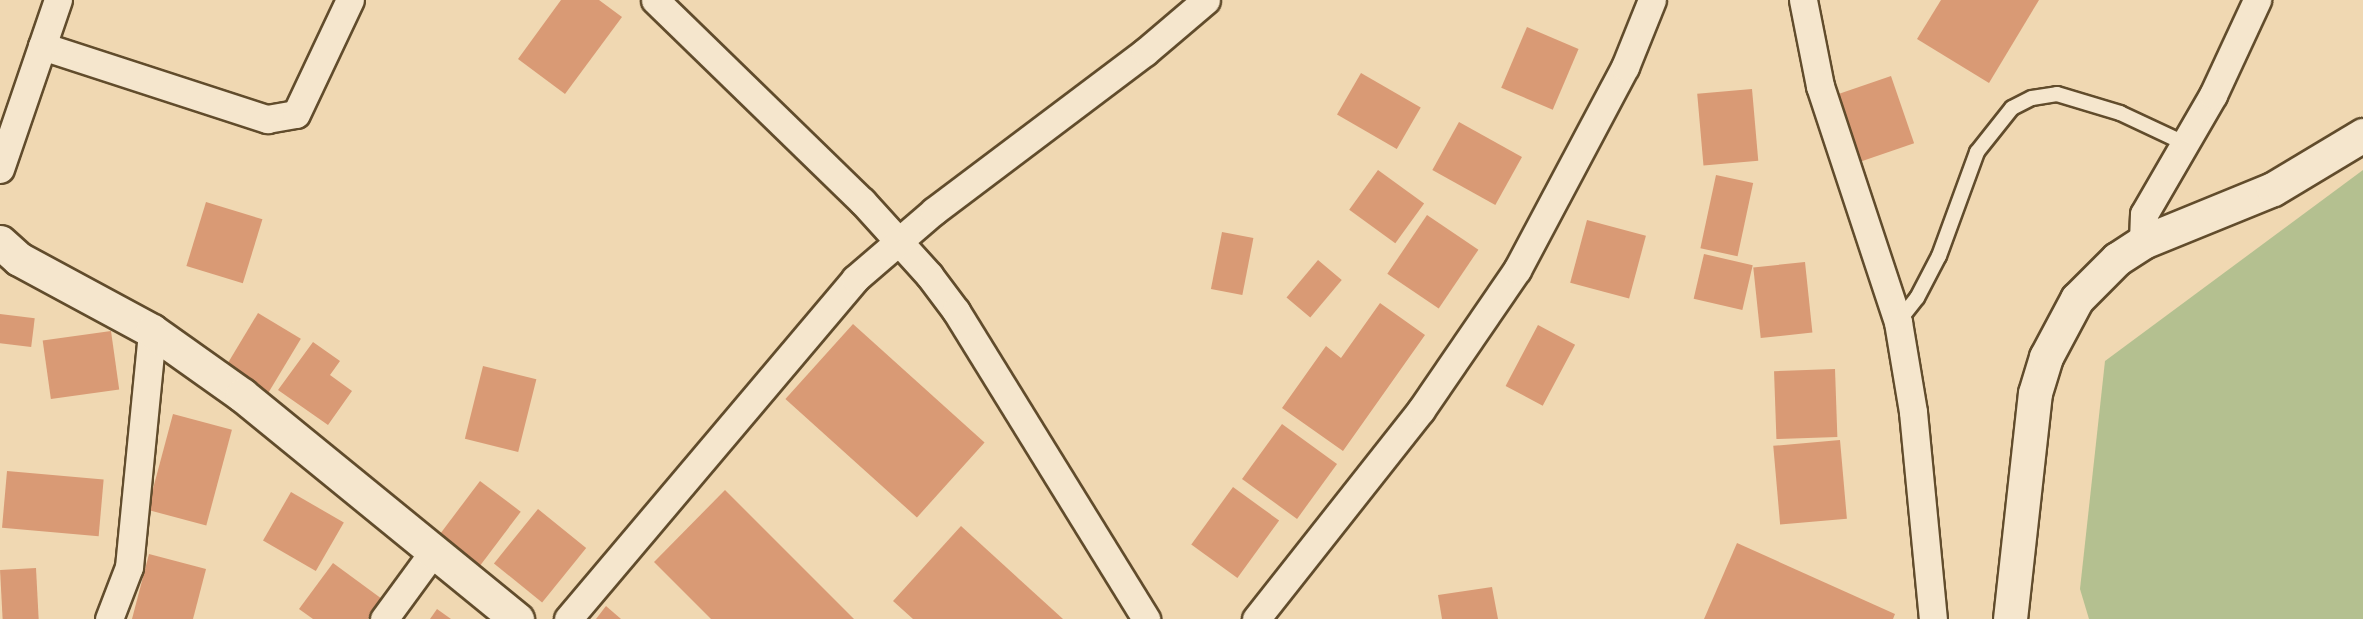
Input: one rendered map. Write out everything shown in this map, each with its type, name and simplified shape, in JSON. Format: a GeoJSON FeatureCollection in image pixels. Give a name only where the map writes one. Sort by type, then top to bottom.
{"type":"FeatureCollection","features":[{"type":"Feature","properties":{"kind":"street"},"geometry":{"type":"LineString","coordinates":[[0,169],[58,0]]}},
{"type":"Feature","properties":{"kind":"street"},"geometry":{"type":"LineString","coordinates":[[42,46],[267,119],[296,114],[350,0]]}},
{"type":"Feature","properties":{"kind":"street"},"geometry":{"type":"LineString","coordinates":[[655,0],[899,239],[956,312],[1146,619]]}},
{"type":"Feature","properties":{"kind":"street"},"geometry":{"type":"LineString","coordinates":[[568,619],[855,279],[899,239],[1145,52],[1206,0]]}},
{"type":"Feature","properties":{"kind":"street"},"geometry":{"type":"LineString","coordinates":[[1256,619],[1421,410],[1517,270],[1625,67],[1652,0]]}},
{"type":"Feature","properties":{"kind":"street"},"geometry":{"type":"LineString","coordinates":[[1803,0],[1820,86],[1898,322],[1913,412],[1933,619]]}},
{"type":"Feature","properties":{"kind":"street"},"geometry":{"type":"LineString","coordinates":[[2143,242],[2144,214],[2235,54],[2257,0]]}},
{"type":"Feature","properties":{"kind":"street"},"geometry":{"type":"LineString","coordinates":[[2010,619],[2029,422],[2046,357],[2078,300],[2098,276],[2143,242],[2273,189],[2363,135]]}},
{"type":"Feature","properties":{"kind":"street"},"geometry":{"type":"LineString","coordinates":[[0,242],[19,259],[152,331],[242,395],[518,619]]}},
{"type":"Feature","properties":{"kind":"street"},"geometry":{"type":"LineString","coordinates":[[109,619],[129,567],[152,331]]}},
{"type":"Feature","properties":{"kind":"street"},"geometry":{"type":"LineString","coordinates":[[384,619],[433,552]]}},
{"type":"Feature","properties":{"kind":"lane"},"geometry":{"type":"LineString","coordinates":[[1898,322],[1917,298],[1939,256],[1977,152],[2012,108],[2032,98],[2057,94],[2120,112],[2184,143]]}},
{"type":"Feature","properties":{"kind":"green space"},"geometry":{"type":"Polygon","coordinates":[[[2363,170],[2363,619],[2089,619],[2080,589],[2105,361],[2363,170]]]}},
{"type":"Feature","properties":{"kind":"building"},"geometry":{"type":"Polygon","coordinates":[[[561,0],[599,0],[622,17],[565,94],[518,59],[561,0]]]}},
{"type":"Feature","properties":{"kind":"building"},"geometry":{"type":"Polygon","coordinates":[[[1941,0],[2039,0],[1989,83],[1917,39],[1941,0]]]}},
{"type":"Feature","properties":{"kind":"building"},"geometry":{"type":"Polygon","coordinates":[[[1527,27],[1579,49],[1553,110],[1501,88],[1527,27]]]}},
{"type":"Feature","properties":{"kind":"building"},"geometry":{"type":"Polygon","coordinates":[[[1361,73],[1421,108],[1397,149],[1337,115],[1361,73]]]}},
{"type":"Feature","properties":{"kind":"building"},"geometry":{"type":"Polygon","coordinates":[[[1891,76],[1914,143],[1854,164],[1830,97],[1891,76]]]}},
{"type":"Feature","properties":{"kind":"building"},"geometry":{"type":"Polygon","coordinates":[[[1752,89],[1758,161],[1703,166],[1697,94],[1752,89]]]}},
{"type":"Feature","properties":{"kind":"building"},"geometry":{"type":"Polygon","coordinates":[[[1459,122],[1522,157],[1495,205],[1432,170],[1459,122]]]}},
{"type":"Feature","properties":{"kind":"building"},"geometry":{"type":"Polygon","coordinates":[[[1378,170],[1424,204],[1395,243],[1349,210],[1378,170]]]}},
{"type":"Feature","properties":{"kind":"building"},"geometry":{"type":"Polygon","coordinates":[[[1716,175],[1753,183],[1738,256],[1700,248],[1716,175]]]}},
{"type":"Feature","properties":{"kind":"building"},"geometry":{"type":"Polygon","coordinates":[[[206,202],[262,219],[243,283],[186,266],[206,202]]]}},
{"type":"Feature","properties":{"kind":"building"},"geometry":{"type":"Polygon","coordinates":[[[1427,215],[1478,250],[1439,309],[1387,274],[1427,215]]]}},
{"type":"Feature","properties":{"kind":"building"},"geometry":{"type":"Polygon","coordinates":[[[1587,220],[1646,236],[1629,299],[1570,283],[1587,220]]]}},
{"type":"Feature","properties":{"kind":"building"},"geometry":{"type":"Polygon","coordinates":[[[1222,232],[1253,238],[1242,295],[1211,289],[1222,232]]]}},
{"type":"Feature","properties":{"kind":"building"},"geometry":{"type":"Polygon","coordinates":[[[1704,254],[1753,265],[1742,310],[1694,299],[1704,254]]]}},
{"type":"Feature","properties":{"kind":"building"},"geometry":{"type":"Polygon","coordinates":[[[1318,260],[1342,280],[1310,317],[1287,298],[1318,260]]]}},
{"type":"Feature","properties":{"kind":"building"},"geometry":{"type":"Polygon","coordinates":[[[1805,262],[1812,333],[1761,338],[1753,267],[1805,262]]]}},
{"type":"Feature","properties":{"kind":"building"},"geometry":{"type":"Polygon","coordinates":[[[1380,303],[1425,335],[1343,451],[1282,408],[1326,346],[1341,358],[1380,303]]]}},
{"type":"Feature","properties":{"kind":"building"},"geometry":{"type":"Polygon","coordinates":[[[258,313],[301,339],[267,395],[224,370],[258,313]]]}},
{"type":"Feature","properties":{"kind":"building"},"geometry":{"type":"Polygon","coordinates":[[[0,314],[35,318],[31,347],[0,343],[0,314]]]}},
{"type":"Feature","properties":{"kind":"building"},"geometry":{"type":"Polygon","coordinates":[[[853,324],[985,442],[917,517],[785,399],[853,324]]]}},
{"type":"Feature","properties":{"kind":"building"},"geometry":{"type":"Polygon","coordinates":[[[1538,325],[1575,345],[1543,406],[1506,386],[1538,325]]]}},
{"type":"Feature","properties":{"kind":"building"},"geometry":{"type":"Polygon","coordinates":[[[111,331],[119,389],[51,399],[43,341],[111,331]]]}},
{"type":"Feature","properties":{"kind":"building"},"geometry":{"type":"Polygon","coordinates":[[[313,342],[340,361],[330,375],[352,391],[328,425],[278,390],[313,342]]]}},
{"type":"Feature","properties":{"kind":"building"},"geometry":{"type":"Polygon","coordinates":[[[483,366],[536,379],[518,452],[465,439],[483,366]]]}},
{"type":"Feature","properties":{"kind":"building"},"geometry":{"type":"Polygon","coordinates":[[[1835,369],[1837,437],[1776,439],[1774,371],[1835,369]]]}},
{"type":"Feature","properties":{"kind":"building"},"geometry":{"type":"Polygon","coordinates":[[[173,414],[232,430],[206,525],[147,510],[173,414]]]}},
{"type":"Feature","properties":{"kind":"building"},"geometry":{"type":"Polygon","coordinates":[[[1282,424],[1337,464],[1297,519],[1242,479],[1282,424]]]}},
{"type":"Feature","properties":{"kind":"building"},"geometry":{"type":"Polygon","coordinates":[[[1840,440],[1847,519],[1780,525],[1773,446],[1840,440]]]}},
{"type":"Feature","properties":{"kind":"building"},"geometry":{"type":"Polygon","coordinates":[[[7,471],[104,479],[99,536],[2,528],[7,471]]]}},
{"type":"Feature","properties":{"kind":"building"},"geometry":{"type":"Polygon","coordinates":[[[480,481],[521,512],[477,570],[436,539],[480,481]]]}},
{"type":"Feature","properties":{"kind":"building"},"geometry":{"type":"Polygon","coordinates":[[[1233,487],[1279,521],[1237,578],[1191,544],[1233,487]]]}},
{"type":"Feature","properties":{"kind":"building"},"geometry":{"type":"Polygon","coordinates":[[[725,490],[854,619],[711,619],[654,562],[725,490]]]}},
{"type":"Feature","properties":{"kind":"building"},"geometry":{"type":"Polygon","coordinates":[[[291,492],[344,522],[316,571],[263,540],[291,492]]]}},
{"type":"Feature","properties":{"kind":"building"},"geometry":{"type":"Polygon","coordinates":[[[538,509],[586,548],[542,602],[494,563],[538,509]]]}},
{"type":"Feature","properties":{"kind":"building"},"geometry":{"type":"Polygon","coordinates":[[[961,526],[1063,619],[913,619],[893,601],[961,526]]]}},
{"type":"Feature","properties":{"kind":"building"},"geometry":{"type":"Polygon","coordinates":[[[1737,543],[1895,614],[1893,619],[1704,619],[1737,543]]]}},
{"type":"Feature","properties":{"kind":"building"},"geometry":{"type":"Polygon","coordinates":[[[149,554],[206,569],[193,619],[132,619],[149,554]]]}},
{"type":"Feature","properties":{"kind":"building"},"geometry":{"type":"Polygon","coordinates":[[[333,563],[382,599],[368,619],[313,619],[299,609],[333,563]]]}},
{"type":"Feature","properties":{"kind":"building"},"geometry":{"type":"Polygon","coordinates":[[[36,568],[39,619],[3,619],[0,570],[36,568]]]}},
{"type":"Feature","properties":{"kind":"building"},"geometry":{"type":"Polygon","coordinates":[[[1492,587],[1498,619],[1442,619],[1438,595],[1492,587]]]}},
{"type":"Feature","properties":{"kind":"building"},"geometry":{"type":"Polygon","coordinates":[[[606,606],[621,619],[596,619],[606,606]]]}},
{"type":"Feature","properties":{"kind":"building"},"geometry":{"type":"Polygon","coordinates":[[[437,609],[451,619],[430,619],[437,609]]]}}]}
